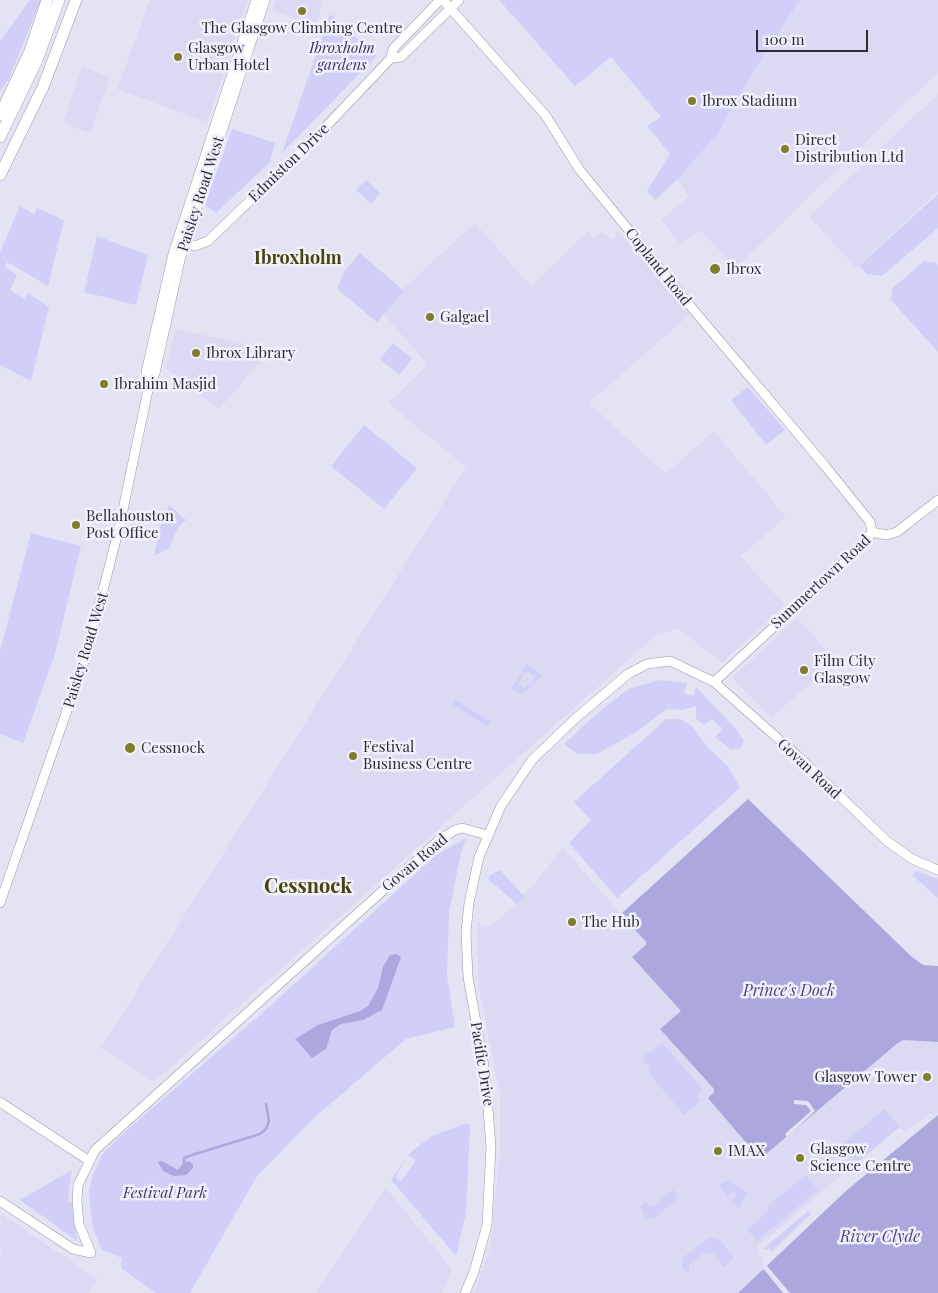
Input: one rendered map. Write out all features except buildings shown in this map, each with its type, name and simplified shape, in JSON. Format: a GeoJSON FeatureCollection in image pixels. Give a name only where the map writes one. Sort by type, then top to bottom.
{"type":"FeatureCollection","features":[{"type":"Feature","properties":{"kind":"highway"},"geometry":{"type":"LineString","coordinates":[[0,115],[30,51],[47,0]]}},
{"type":"Feature","properties":{"kind":"highway"},"geometry":{"type":"LineString","coordinates":[[0,137],[36,60],[59,0]]}},
{"type":"Feature","properties":{"kind":"highway"},"geometry":{"type":"LineString","coordinates":[[0,175],[43,87],[76,0]]}},
{"type":"Feature","properties":{"kind":"street","name":"Paisley Road West"},"geometry":{"type":"LineString","coordinates":[[0,903],[88,653],[120,524],[148,390],[146,372],[182,240],[256,0]]}},
{"type":"Feature","properties":{"kind":"street","name":"Paisley Road West"},"geometry":{"type":"LineString","coordinates":[[182,240],[266,0]]}},
{"type":"Feature","properties":{"kind":"street","name":"Edmiston Drive"},"geometry":{"type":"LineString","coordinates":[[182,240],[194,246],[208,241],[312,140],[392,58],[393,49],[442,0]]}},
{"type":"Feature","properties":{"kind":"street","name":"Copland Road"},"geometry":{"type":"LineString","coordinates":[[442,0],[546,116],[579,168],[696,314],[870,522],[872,532]]}},
{"type":"Feature","properties":{"kind":"street","name":"Edmiston Drive"},"geometry":{"type":"LineString","coordinates":[[392,58],[401,57],[459,0]]}},
{"type":"Feature","properties":{"kind":"street","name":"Summertown Road"},"geometry":{"type":"LineString","coordinates":[[714,682],[864,544],[872,532],[886,534],[897,532],[938,500]]}},
{"type":"Feature","properties":{"kind":"street","name":"Govan Road"},"geometry":{"type":"LineString","coordinates":[[0,1201],[73,1249],[91,1253],[83,1239],[77,1215],[78,1185],[88,1160],[95,1150],[119,1126],[439,840],[454,830],[462,828],[487,835],[501,806],[532,760],[577,717],[628,674],[647,664],[670,661],[714,682],[799,757],[887,841],[912,859],[938,870]]}},
{"type":"Feature","properties":{"kind":"street","name":"Pacific Drive"},"geometry":{"type":"LineString","coordinates":[[465,1293],[483,1244],[489,1201],[490,1112],[485,1072],[470,992],[466,932],[474,875],[487,835]]}},
{"type":"Feature","properties":{"kind":"street"},"geometry":{"type":"LineString","coordinates":[[0,1102],[88,1160]]}},
{"type":"Feature","properties":{"kind":"shaded area"},"geometry":{"type":"Polygon","coordinates":[[[150,0],[248,0],[207,122],[117,89],[150,0]]]}},
{"type":"Feature","properties":{"kind":"shaded area","name":"The Glasgow Climbing Centre"},"geometry":{"type":"Polygon","coordinates":[[[276,0],[319,0],[322,3],[316,25],[272,11],[276,0]]]}},
{"type":"Feature","properties":{"kind":"shaded area"},"geometry":{"type":"Polygon","coordinates":[[[800,0],[938,0],[938,72],[736,268],[700,230],[681,245],[661,220],[689,196],[677,180],[718,133],[758,64],[800,0]]]}},
{"type":"Feature","properties":{"kind":"shaded area"},"geometry":{"type":"Polygon","coordinates":[[[82,67],[110,77],[90,133],[63,123],[82,67]]]}},
{"type":"Feature","properties":{"kind":"shaded area"},"geometry":{"type":"Polygon","coordinates":[[[938,94],[938,191],[856,268],[809,216],[938,94]]]}},
{"type":"Feature","properties":{"kind":"shaded area"},"geometry":{"type":"Polygon","coordinates":[[[475,223],[531,286],[588,231],[594,239],[602,232],[614,240],[617,232],[636,246],[689,315],[589,403],[666,474],[714,431],[786,517],[740,556],[785,605],[722,663],[678,628],[655,636],[154,1082],[101,1048],[466,467],[388,403],[428,365],[380,310],[475,223]]]}},
{"type":"Feature","properties":{"kind":"shaded area"},"geometry":{"type":"Polygon","coordinates":[[[175,329],[244,344],[263,358],[219,409],[166,369],[175,329]]]}},
{"type":"Feature","properties":{"kind":"shaded area","name":"Film City Glasgow"},"geometry":{"type":"Polygon","coordinates":[[[797,618],[836,661],[772,717],[732,678],[797,618]]]}},
{"type":"Feature","properties":{"kind":"shaded area"},"geometry":{"type":"Polygon","coordinates":[[[563,848],[646,942],[646,945],[633,957],[681,1011],[661,1029],[714,1089],[714,1092],[708,1098],[818,1111],[903,1040],[938,1042],[938,1112],[935,1115],[930,1113],[906,1132],[899,1127],[758,1246],[758,1253],[763,1259],[763,1268],[738,1293],[474,1293],[489,1251],[500,1150],[500,1093],[479,989],[477,922],[484,927],[491,925],[517,904],[521,895],[530,889],[563,848]]]}},
{"type":"Feature","properties":{"kind":"shaded area"},"geometry":{"type":"Polygon","coordinates":[[[386,1188],[452,1269],[442,1293],[316,1293],[386,1188]]]}},
{"type":"Feature","properties":{"kind":"shaded area"},"geometry":{"type":"Polygon","coordinates":[[[1,1214],[98,1279],[88,1293],[0,1293],[0,1256],[4,1250],[0,1248],[1,1214]]]}},
{"type":"Feature","properties":{"kind":"green space"},"geometry":{"type":"Polygon","coordinates":[[[30,0],[41,0],[8,81],[0,91],[0,41],[30,0]]]}},
{"type":"Feature","properties":{"kind":"green space","name":"Ibrox Stadium"},"geometry":{"type":"Polygon","coordinates":[[[499,0],[800,0],[758,64],[718,133],[677,180],[655,200],[647,191],[670,154],[647,126],[661,117],[611,57],[575,86],[499,0]]]}},
{"type":"Feature","properties":{"kind":"green space","name":"Ibroxholm gardens"},"geometry":{"type":"Polygon","coordinates":[[[330,14],[377,56],[282,153],[330,14]]]}},
{"type":"Feature","properties":{"kind":"green space"},"geometry":{"type":"Polygon","coordinates":[[[232,129],[275,143],[270,162],[216,213],[205,205],[232,129]]]}},
{"type":"Feature","properties":{"kind":"green space"},"geometry":{"type":"Polygon","coordinates":[[[366,180],[380,193],[371,204],[356,190],[366,180]]]}},
{"type":"Feature","properties":{"kind":"green space"},"geometry":{"type":"Polygon","coordinates":[[[938,194],[938,228],[882,276],[867,274],[859,266],[938,194]]]}},
{"type":"Feature","properties":{"kind":"green space"},"geometry":{"type":"Polygon","coordinates":[[[20,206],[34,214],[37,208],[64,220],[48,286],[7,262],[5,267],[17,275],[10,290],[24,299],[28,293],[49,307],[31,381],[0,365],[0,252],[20,206]]]}},
{"type":"Feature","properties":{"kind":"green space"},"geometry":{"type":"Polygon","coordinates":[[[97,236],[148,255],[136,305],[84,292],[97,236]]]}},
{"type":"Feature","properties":{"kind":"green space"},"geometry":{"type":"Polygon","coordinates":[[[360,253],[404,291],[377,322],[337,289],[344,271],[360,253]]]}},
{"type":"Feature","properties":{"kind":"green space"},"geometry":{"type":"Polygon","coordinates":[[[924,261],[935,262],[938,265],[938,352],[891,300],[892,289],[924,261]]]}},
{"type":"Feature","properties":{"kind":"green space"},"geometry":{"type":"Polygon","coordinates":[[[393,343],[412,359],[399,375],[380,359],[393,343]]]}},
{"type":"Feature","properties":{"kind":"green space"},"geometry":{"type":"Polygon","coordinates":[[[748,387],[785,430],[766,445],[731,400],[748,387]]]}},
{"type":"Feature","properties":{"kind":"green space"},"geometry":{"type":"Polygon","coordinates":[[[364,425],[417,468],[384,509],[331,466],[364,425]]]}},
{"type":"Feature","properties":{"kind":"green space"},"geometry":{"type":"Polygon","coordinates":[[[169,505],[186,520],[177,529],[169,548],[154,556],[161,524],[169,505]]]}},
{"type":"Feature","properties":{"kind":"green space"},"geometry":{"type":"Polygon","coordinates":[[[31,533],[81,546],[55,654],[23,743],[0,734],[0,651],[31,533]]]}},
{"type":"Feature","properties":{"kind":"green space"},"geometry":{"type":"Polygon","coordinates":[[[527,663],[542,676],[534,684],[531,682],[535,677],[527,671],[524,674],[522,672],[527,663]]]}},
{"type":"Feature","properties":{"kind":"green space"},"geometry":{"type":"Polygon","coordinates":[[[521,673],[523,676],[518,684],[524,688],[530,683],[532,686],[522,695],[511,688],[521,673]]]}},
{"type":"Feature","properties":{"kind":"green space"},"geometry":{"type":"Polygon","coordinates":[[[660,680],[687,683],[684,693],[693,696],[696,687],[736,729],[744,741],[740,748],[731,750],[715,737],[723,729],[712,719],[704,725],[696,719],[696,706],[682,710],[667,709],[636,732],[597,754],[578,754],[564,744],[593,717],[628,689],[660,680]]]}},
{"type":"Feature","properties":{"kind":"green space"},"geometry":{"type":"Polygon","coordinates":[[[455,699],[492,722],[486,726],[452,704],[455,699]]]}},
{"type":"Feature","properties":{"kind":"green space"},"geometry":{"type":"Polygon","coordinates":[[[666,719],[680,719],[692,726],[708,748],[728,766],[740,788],[617,898],[569,843],[591,820],[574,802],[666,719]]]}},
{"type":"Feature","properties":{"kind":"green space","name":"Festival Park"},"geometry":{"type":"Polygon","coordinates":[[[466,838],[461,853],[449,912],[447,975],[455,1027],[406,1039],[314,1118],[257,1176],[190,1293],[156,1293],[121,1268],[122,1258],[102,1250],[93,1229],[89,1193],[92,1177],[102,1155],[119,1137],[269,1007],[436,855],[466,838]]]}},
{"type":"Feature","properties":{"kind":"green space"},"geometry":{"type":"Polygon","coordinates":[[[500,870],[525,897],[517,904],[488,879],[490,875],[500,870]]]}},
{"type":"Feature","properties":{"kind":"green space"},"geometry":{"type":"Polygon","coordinates":[[[917,871],[938,879],[938,898],[912,875],[917,871]]]}},
{"type":"Feature","properties":{"kind":"green space"},"geometry":{"type":"Polygon","coordinates":[[[662,1043],[703,1089],[697,1096],[701,1100],[684,1115],[648,1072],[650,1069],[644,1062],[643,1057],[662,1043]]]}},
{"type":"Feature","properties":{"kind":"green space"},"geometry":{"type":"Polygon","coordinates":[[[885,1109],[900,1127],[858,1162],[841,1145],[885,1109]]]}},
{"type":"Feature","properties":{"kind":"green space"},"geometry":{"type":"Polygon","coordinates":[[[467,1123],[470,1126],[466,1213],[456,1256],[391,1180],[404,1161],[396,1177],[401,1181],[416,1161],[408,1155],[417,1147],[434,1135],[467,1123]]]}},
{"type":"Feature","properties":{"kind":"green space"},"geometry":{"type":"Polygon","coordinates":[[[72,1170],[68,1201],[72,1203],[77,1241],[20,1200],[72,1170]]]}},
{"type":"Feature","properties":{"kind":"green space"},"geometry":{"type":"Polygon","coordinates":[[[806,1175],[818,1190],[757,1241],[747,1229],[769,1210],[765,1208],[806,1175]]]}},
{"type":"Feature","properties":{"kind":"green space"},"geometry":{"type":"Polygon","coordinates":[[[728,1180],[747,1193],[739,1210],[731,1200],[736,1198],[736,1193],[731,1192],[728,1197],[719,1185],[728,1180]]]}},
{"type":"Feature","properties":{"kind":"green space"},"geometry":{"type":"Polygon","coordinates":[[[673,1189],[678,1198],[654,1219],[646,1218],[640,1207],[645,1202],[650,1206],[655,1205],[673,1189]]]}},
{"type":"Feature","properties":{"kind":"green space"},"geometry":{"type":"Polygon","coordinates":[[[808,1211],[811,1214],[771,1252],[769,1248],[766,1250],[764,1248],[808,1211]]]}},
{"type":"Feature","properties":{"kind":"green space"},"geometry":{"type":"Polygon","coordinates":[[[710,1237],[720,1240],[734,1258],[724,1267],[714,1254],[704,1253],[689,1265],[689,1276],[682,1267],[682,1258],[710,1237]]]}},
{"type":"Feature","properties":{"kind":"water","name":"Prince's Dock"},"geometry":{"type":"Polygon","coordinates":[[[748,799],[912,957],[923,965],[938,966],[938,1042],[903,1040],[898,1043],[760,1159],[708,1098],[714,1092],[714,1089],[660,1029],[681,1011],[632,957],[646,945],[646,942],[621,914],[748,799]]]}},
{"type":"Feature","properties":{"kind":"water"},"geometry":{"type":"Polygon","coordinates":[[[397,954],[401,957],[382,1010],[363,1020],[341,1024],[332,1030],[326,1049],[312,1058],[295,1039],[318,1025],[360,1011],[368,1006],[378,988],[383,967],[390,955],[397,954]]]}},
{"type":"Feature","properties":{"kind":"water","name":"River Clyde"},"geometry":{"type":"Polygon","coordinates":[[[938,1115],[938,1293],[738,1293],[847,1190],[938,1115]]]}},
{"type":"Feature","properties":{"kind":"water"},"geometry":{"type":"Polygon","coordinates":[[[162,1161],[178,1170],[184,1162],[188,1161],[193,1164],[193,1168],[186,1175],[174,1176],[163,1171],[158,1162],[162,1161]]]}},
{"type":"Feature","properties":{"kind":"pier"},"geometry":{"type":"Polygon","coordinates":[[[794,1100],[808,1101],[815,1111],[787,1137],[785,1134],[811,1111],[806,1105],[794,1104],[794,1100]]]}},
{"type":"Feature","properties":{"kind":"pier"},"geometry":{"type":"Polygon","coordinates":[[[766,1265],[790,1293],[783,1293],[763,1268],[766,1265]]]}},
{"type":"Feature","properties":{"kind":"waterway"},"geometry":{"type":"LineString","coordinates":[[184,1162],[184,1158],[192,1155],[260,1134],[266,1129],[269,1121],[266,1104]]}},
{"type":"Feature","properties":{"kind":"place","name":"The Glasgow Climbing Centre"},"geometry":{"type":"Point","coordinates":[302,11]}},
{"type":"Feature","properties":{"kind":"place","name":"Glasgow Urban Hotel"},"geometry":{"type":"Point","coordinates":[178,57]}},
{"type":"Feature","properties":{"kind":"place","name":"Ibrox Stadium"},"geometry":{"type":"Point","coordinates":[692,101]}},
{"type":"Feature","properties":{"kind":"place","name":"Direct Distribution Ltd"},"geometry":{"type":"Point","coordinates":[785,149]}},
{"type":"Feature","properties":{"kind":"place","name":"Ibrox"},"geometry":{"type":"Point","coordinates":[715,269]}},
{"type":"Feature","properties":{"kind":"place","name":"Galgael"},"geometry":{"type":"Point","coordinates":[430,317]}},
{"type":"Feature","properties":{"kind":"place","name":"Ibrox Library"},"geometry":{"type":"Point","coordinates":[196,353]}},
{"type":"Feature","properties":{"kind":"place","name":"Ibrahim Masjid"},"geometry":{"type":"Point","coordinates":[104,384]}},
{"type":"Feature","properties":{"kind":"place","name":"Bellahouston Post Office"},"geometry":{"type":"Point","coordinates":[76,525]}},
{"type":"Feature","properties":{"kind":"place","name":"Film City Glasgow"},"geometry":{"type":"Point","coordinates":[804,670]}},
{"type":"Feature","properties":{"kind":"place","name":"Cessnock"},"geometry":{"type":"Point","coordinates":[130,748]}},
{"type":"Feature","properties":{"kind":"place","name":"Festival Business Centre"},"geometry":{"type":"Point","coordinates":[353,756]}},
{"type":"Feature","properties":{"kind":"place","name":"The Hub"},"geometry":{"type":"Point","coordinates":[572,922]}},
{"type":"Feature","properties":{"kind":"place","name":"Glasgow Tower"},"geometry":{"type":"Point","coordinates":[927,1077]}},
{"type":"Feature","properties":{"kind":"place","name":"IMAX"},"geometry":{"type":"Point","coordinates":[718,1151]}},
{"type":"Feature","properties":{"kind":"place","name":"Glasgow Science Centre"},"geometry":{"type":"Point","coordinates":[800,1158]}},
{"type":"Feature","properties":{"kind":"district","name":"Ibroxholm"},"geometry":{"type":"Point","coordinates":[298,258]}},
{"type":"Feature","properties":{"kind":"district","name":"Cessnock"},"geometry":{"type":"Point","coordinates":[308,887]}}]}
